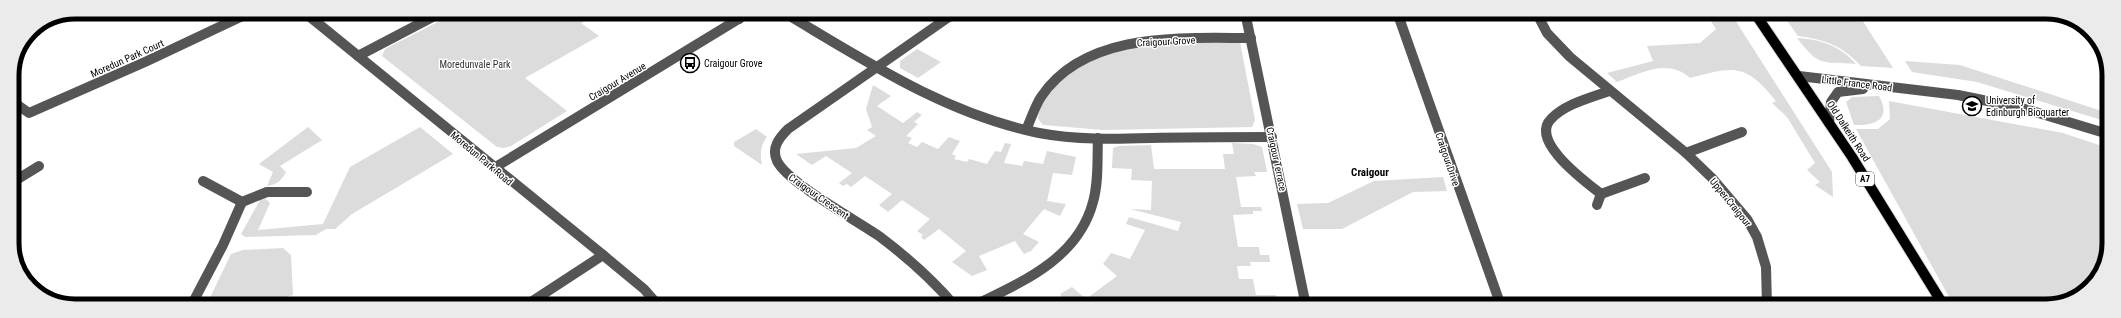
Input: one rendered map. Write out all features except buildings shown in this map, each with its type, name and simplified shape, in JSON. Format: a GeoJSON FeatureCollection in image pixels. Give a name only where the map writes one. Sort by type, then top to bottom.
{"type":"FeatureCollection","features":[{"type":"Feature","properties":{"kind":"main road","name":"Old Dalkeith Road"},"geometry":{"type":"LineString","coordinates":[[1759,19],[1799,76],[1901,235],[1940,299]]}},
{"type":"Feature","properties":{"kind":"street","name":"Moredun Park Court"},"geometry":{"type":"LineString","coordinates":[[19,106],[29,113],[145,62],[236,19]]}},
{"type":"Feature","properties":{"kind":"street","name":"Moredun Park Road"},"geometry":{"type":"LineString","coordinates":[[313,19],[494,168],[603,255],[644,289],[653,299]]}},
{"type":"Feature","properties":{"kind":"street"},"geometry":{"type":"LineString","coordinates":[[358,56],[429,19]]}},
{"type":"Feature","properties":{"kind":"street","name":"Craigour Avenue"},"geometry":{"type":"LineString","coordinates":[[494,168],[739,19]]}},
{"type":"Feature","properties":{"kind":"street"},"geometry":{"type":"LineString","coordinates":[[796,19],[934,98],[966,112],[1026,130],[1052,135],[1098,138],[1272,137]]}},
{"type":"Feature","properties":{"kind":"street","name":"Craigour Crescent"},"geometry":{"type":"LineString","coordinates":[[946,19],[783,133],[776,144],[776,158],[778,163],[793,179],[906,257],[936,284],[950,299]]}},
{"type":"Feature","properties":{"kind":"street","name":"Craigour Terrace"},"geometry":{"type":"LineString","coordinates":[[1247,19],[1305,299]]}},
{"type":"Feature","properties":{"kind":"street","name":"Craigour Drive"},"geometry":{"type":"LineString","coordinates":[[1399,19],[1499,299]]}},
{"type":"Feature","properties":{"kind":"street","name":"Upper Craigour"},"geometry":{"type":"LineString","coordinates":[[1540,19],[1547,33],[1570,57],[1609,91],[1686,153],[1730,198],[1747,219],[1757,237],[1766,267],[1767,299]]}},
{"type":"Feature","properties":{"kind":"street","name":"Craigour Grove"},"geometry":{"type":"LineString","coordinates":[[1026,130],[1036,105],[1050,85],[1072,66],[1095,54],[1117,46],[1151,40],[1251,38]]}},
{"type":"Feature","properties":{"kind":"street","name":"Little France Road"},"geometry":{"type":"LineString","coordinates":[[1799,76],[1958,96],[2022,108],[2102,132]]}},
{"type":"Feature","properties":{"kind":"street","name":"Little France Road"},"geometry":{"type":"LineString","coordinates":[[1829,123],[1831,102],[1838,92],[1856,89],[1915,90]]}},
{"type":"Feature","properties":{"kind":"street"},"geometry":{"type":"LineString","coordinates":[[1601,194],[1587,184],[1558,156],[1549,144],[1546,134],[1547,124],[1554,116],[1609,91]]}},
{"type":"Feature","properties":{"kind":"street"},"geometry":{"type":"LineString","coordinates":[[1686,153],[1742,132]]}},
{"type":"Feature","properties":{"kind":"street"},"geometry":{"type":"LineString","coordinates":[[987,299],[1043,270],[1068,248],[1079,234],[1093,202],[1098,138]]}},
{"type":"Feature","properties":{"kind":"street"},"geometry":{"type":"LineString","coordinates":[[19,178],[39,166]]}},
{"type":"Feature","properties":{"kind":"street"},"geometry":{"type":"LineString","coordinates":[[1601,194],[1645,178]]}},
{"type":"Feature","properties":{"kind":"street"},"geometry":{"type":"LineString","coordinates":[[203,181],[242,202]]}},
{"type":"Feature","properties":{"kind":"street"},"geometry":{"type":"LineString","coordinates":[[194,299],[223,245],[242,202],[267,192],[308,192]]}},
{"type":"Feature","properties":{"kind":"street"},"geometry":{"type":"LineString","coordinates":[[1597,205],[1601,194]]}},
{"type":"Feature","properties":{"kind":"street"},"geometry":{"type":"LineString","coordinates":[[536,299],[603,255]]}},
{"type":"Feature","properties":{"kind":"green space","name":"Moredunvale Park"},"geometry":{"type":"Polygon","coordinates":[[[443,19],[588,19],[581,23],[599,36],[525,78],[567,111],[511,146],[504,148],[497,147],[382,56],[385,49],[443,19]]]}},
{"type":"Feature","properties":{"kind":"green space"},"geometry":{"type":"Polygon","coordinates":[[[1710,19],[1734,19],[1832,172],[1833,197],[1815,185],[1820,182],[1807,170],[1815,163],[1787,117],[1772,103],[1776,101],[1756,80],[1747,74],[1729,70],[1718,71],[1690,78],[1681,72],[1663,68],[1654,69],[1617,82],[1607,73],[1653,61],[1647,46],[1700,43],[1716,29],[1710,19]]]}},
{"type":"Feature","properties":{"kind":"green space"},"geometry":{"type":"Polygon","coordinates":[[[1786,19],[1862,19],[1893,68],[1861,66],[1840,48],[1817,39],[1798,36],[1786,19]]]}},
{"type":"Feature","properties":{"kind":"green space"},"geometry":{"type":"Polygon","coordinates":[[[1797,38],[1822,42],[1837,48],[1844,52],[1856,64],[1828,62],[1817,59],[1797,38]]]}},
{"type":"Feature","properties":{"kind":"green space"},"geometry":{"type":"Polygon","coordinates":[[[1190,42],[1240,42],[1255,120],[1252,127],[1103,130],[1043,125],[1038,119],[1041,107],[1053,90],[1072,73],[1093,60],[1140,46],[1190,42]]]}},
{"type":"Feature","properties":{"kind":"green space"},"geometry":{"type":"Polygon","coordinates":[[[917,49],[941,62],[918,78],[900,68],[900,61],[917,49]]]}},
{"type":"Feature","properties":{"kind":"green space"},"geometry":{"type":"Polygon","coordinates":[[[1905,61],[1960,65],[2102,111],[2102,120],[1977,82],[1912,72],[1905,61]]]}},
{"type":"Feature","properties":{"kind":"green space"},"geometry":{"type":"Polygon","coordinates":[[[873,85],[891,96],[877,106],[903,123],[917,112],[922,115],[914,122],[918,124],[906,136],[912,138],[908,143],[917,147],[922,142],[938,149],[949,137],[960,141],[952,154],[956,156],[954,159],[967,162],[969,159],[987,164],[995,151],[1001,152],[1005,143],[1011,144],[1004,163],[1022,166],[1024,161],[1043,164],[1047,151],[1076,157],[1072,175],[1053,173],[1047,201],[1066,204],[1060,216],[1044,209],[1023,234],[1039,242],[1031,251],[1024,254],[1015,241],[979,256],[987,270],[972,276],[952,262],[966,251],[939,229],[924,240],[921,237],[923,235],[917,231],[930,219],[902,200],[888,212],[879,205],[892,194],[865,176],[851,187],[847,184],[843,186],[839,183],[852,173],[826,156],[812,165],[796,154],[856,148],[876,136],[867,130],[872,127],[866,109],[873,85]]]}},
{"type":"Feature","properties":{"kind":"green space"},"geometry":{"type":"Polygon","coordinates":[[[1879,96],[1884,110],[1879,120],[1869,124],[1854,125],[1846,102],[1852,97],[1879,96]]]}},
{"type":"Feature","properties":{"kind":"green space"},"geometry":{"type":"Polygon","coordinates":[[[1889,101],[2063,133],[2102,146],[2102,250],[2096,268],[2090,277],[2083,285],[2074,291],[2053,299],[1950,299],[1856,129],[1878,129],[1890,119],[1889,101]]]}},
{"type":"Feature","properties":{"kind":"green space"},"geometry":{"type":"Polygon","coordinates":[[[308,127],[322,140],[280,166],[286,172],[281,180],[267,186],[273,172],[259,164],[308,127]]]}},
{"type":"Feature","properties":{"kind":"green space"},"geometry":{"type":"Polygon","coordinates":[[[420,127],[453,154],[352,214],[335,229],[326,229],[316,235],[245,237],[241,234],[260,200],[266,199],[270,203],[258,230],[323,224],[350,167],[420,127]]]}},
{"type":"Feature","properties":{"kind":"green space"},"geometry":{"type":"Polygon","coordinates":[[[756,129],[767,137],[761,150],[762,165],[734,146],[734,142],[756,129]]]}},
{"type":"Feature","properties":{"kind":"green space"},"geometry":{"type":"Polygon","coordinates":[[[1232,143],[1253,144],[1262,147],[1267,172],[1254,172],[1256,176],[1236,177],[1241,207],[1261,207],[1262,211],[1253,211],[1253,214],[1233,215],[1238,247],[1259,247],[1260,255],[1269,255],[1270,262],[1250,262],[1251,266],[1237,266],[1239,279],[1253,279],[1256,295],[1276,295],[1278,299],[1086,299],[1117,276],[1103,264],[1111,253],[1130,259],[1145,230],[1126,224],[1129,217],[1178,231],[1181,222],[1130,209],[1151,210],[1152,181],[1131,180],[1132,169],[1112,168],[1113,148],[1118,146],[1151,145],[1154,169],[1225,169],[1223,154],[1234,154],[1232,143]]]}},
{"type":"Feature","properties":{"kind":"green space"},"geometry":{"type":"Polygon","coordinates":[[[1443,177],[1447,191],[1413,192],[1342,229],[1303,229],[1297,204],[1328,203],[1374,181],[1443,177]]]}},
{"type":"Feature","properties":{"kind":"green space"},"geometry":{"type":"Polygon","coordinates":[[[283,248],[291,255],[293,295],[278,299],[209,299],[231,254],[243,250],[283,248]]]}},
{"type":"Feature","properties":{"kind":"green space"},"geometry":{"type":"Polygon","coordinates":[[[1072,287],[1086,299],[1063,299],[1060,294],[1072,287]]]}},
{"type":"Feature","properties":{"kind":"place","name":"Craigour Grove"},"geometry":{"type":"Point","coordinates":[690,63]}},
{"type":"Feature","properties":{"kind":"place","name":"University of Edinburgh Bioquarter"},"geometry":{"type":"Point","coordinates":[1972,106]}},
{"type":"Feature","properties":{"kind":"district","name":"Craigour"},"geometry":{"type":"Point","coordinates":[1370,172]}}]}
